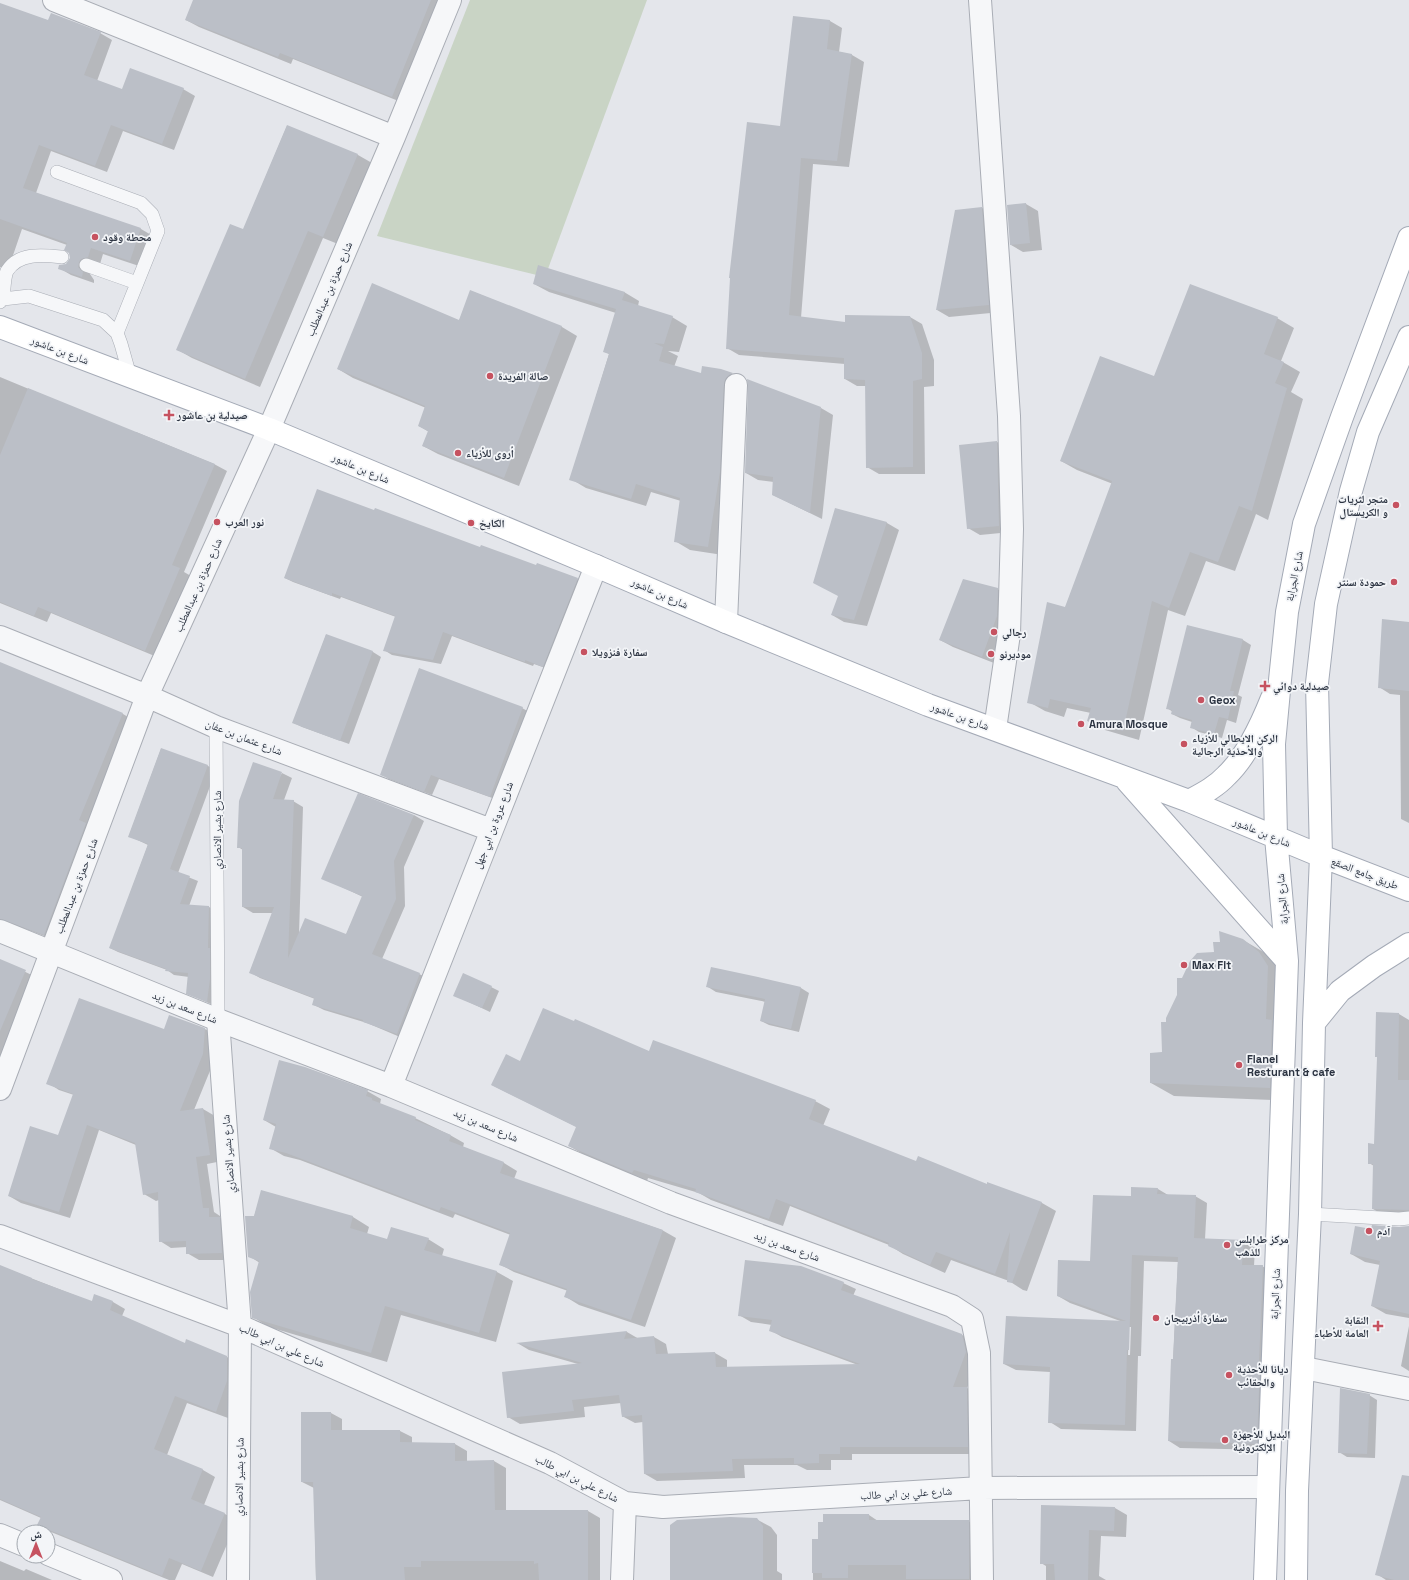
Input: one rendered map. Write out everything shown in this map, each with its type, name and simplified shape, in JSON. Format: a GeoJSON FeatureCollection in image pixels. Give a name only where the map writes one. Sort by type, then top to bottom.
{"type":"FeatureCollection","features":[{"type":"Feature","properties":{"kind":"main road","name":"شارع الجرابة"},"geometry":{"type":"LineString","coordinates":[[1265,1580],[1287,961],[1276,837],[1274,744],[1287,612],[1304,524],[1342,417],[1409,238]]}},
{"type":"Feature","properties":{"kind":"main road","name":"شارع بن عاشور"},"geometry":{"type":"LineString","coordinates":[[0,327],[269,429],[726,622],[928,705],[1189,801],[1321,856]]}},
{"type":"Feature","properties":{"kind":"main road"},"geometry":{"type":"LineString","coordinates":[[1296,1580],[1297,1491],[1304,1368],[1310,1214],[1314,1023],[1321,856],[1317,683],[1326,604],[1351,491],[1368,432],[1409,337]]}},
{"type":"Feature","properties":{"kind":"main road"},"geometry":{"type":"LineString","coordinates":[[1189,801],[1220,783],[1237,764],[1245,753],[1265,716],[1280,680]]}},
{"type":"Feature","properties":{"kind":"main road"},"geometry":{"type":"LineString","coordinates":[[1125,778],[1287,961]]}},
{"type":"Feature","properties":{"kind":"main road","name":"طريق جامع الصقع"},"geometry":{"type":"LineString","coordinates":[[1321,856],[1409,890]]}},
{"type":"Feature","properties":{"kind":"main road"},"geometry":{"type":"LineString","coordinates":[[1314,1023],[1340,990],[1409,944]]}},
{"type":"Feature","properties":{"kind":"street"},"geometry":{"type":"LineString","coordinates":[[54,0],[394,137]]}},
{"type":"Feature","properties":{"kind":"street","name":"شارع حمزة بن عبدالمطلب"},"geometry":{"type":"LineString","coordinates":[[0,1089],[147,696],[269,429],[394,137],[450,0]]}},
{"type":"Feature","properties":{"kind":"street"},"geometry":{"type":"LineString","coordinates":[[980,0],[1009,416],[1012,529],[1009,634],[995,729]]}},
{"type":"Feature","properties":{"kind":"street"},"geometry":{"type":"LineString","coordinates":[[726,622],[736,385]]}},
{"type":"Feature","properties":{"kind":"street","name":"شارع عروة بن ابي جهل"},"geometry":{"type":"LineString","coordinates":[[391,1086],[596,566]]}},
{"type":"Feature","properties":{"kind":"street","name":"شارع عثمان بن عفان"},"geometry":{"type":"LineString","coordinates":[[0,637],[147,696],[216,727],[491,830]]}},
{"type":"Feature","properties":{"kind":"street","name":"شارع سعد بن زيد"},"geometry":{"type":"LineString","coordinates":[[0,931],[218,1020],[391,1086],[671,1203],[952,1306],[972,1319],[979,1353],[980,1488]]}},
{"type":"Feature","properties":{"kind":"street","name":"شارع بشير الانصاري"},"geometry":{"type":"LineString","coordinates":[[218,1020],[240,1326],[238,1580]]}},
{"type":"Feature","properties":{"kind":"street","name":"شارع علي بن ابي طالب"},"geometry":{"type":"LineString","coordinates":[[0,1236],[240,1326],[550,1463],[625,1503],[662,1508],[980,1488],[1268,1487]]}},
{"type":"Feature","properties":{"kind":"street"},"geometry":{"type":"LineString","coordinates":[[1304,1368],[1409,1389]]}},
{"type":"Feature","properties":{"kind":"street"},"geometry":{"type":"LineString","coordinates":[[980,1488],[982,1580]]}},
{"type":"Feature","properties":{"kind":"street"},"geometry":{"type":"LineString","coordinates":[[622,1580],[625,1503]]}},
{"type":"Feature","properties":{"kind":"street"},"geometry":{"type":"LineString","coordinates":[[0,1535],[16,1542]]}},
{"type":"Feature","properties":{"kind":"street"},"geometry":{"type":"LineString","coordinates":[[56,1557],[111,1580]]}},
{"type":"Feature","properties":{"kind":"lane"},"geometry":{"type":"LineString","coordinates":[[57,172],[141,203],[152,214],[158,231],[117,333]]}},
{"type":"Feature","properties":{"kind":"lane"},"geometry":{"type":"LineString","coordinates":[[62,257],[38,255],[18,261],[7,272],[1,300],[30,296],[103,320],[117,333],[122,344],[130,376]]}},
{"type":"Feature","properties":{"kind":"lane"},"geometry":{"type":"LineString","coordinates":[[86,265],[137,283]]}},
{"type":"Feature","properties":{"kind":"lane","name":"شارع بشير الانصاري"},"geometry":{"type":"LineString","coordinates":[[216,727],[218,1020]]}},
{"type":"Feature","properties":{"kind":"lane"},"geometry":{"type":"LineString","coordinates":[[1310,1214],[1399,1220],[1409,1218]]}},
{"type":"Feature","properties":{"kind":"green space"},"geometry":{"type":"Polygon","coordinates":[[[470,0],[647,0],[545,277],[377,236],[470,0]]]}},
{"type":"Feature","properties":{"kind":"building"},"geometry":{"type":"Polygon","coordinates":[[[193,0],[431,0],[392,97],[280,53],[278,57],[185,20],[193,0]]]}},
{"type":"Feature","properties":{"kind":"building"},"geometry":{"type":"Polygon","coordinates":[[[0,3],[48,20],[51,13],[101,32],[84,75],[122,89],[130,68],[184,88],[162,144],[111,125],[95,166],[39,145],[23,188],[141,228],[130,261],[91,248],[88,257],[81,259],[79,262],[78,267],[83,272],[82,277],[58,269],[59,265],[66,264],[70,258],[69,253],[64,250],[67,243],[0,219],[0,3]]]}},
{"type":"Feature","properties":{"kind":"building"},"geometry":{"type":"Polygon","coordinates":[[[793,16],[830,20],[827,49],[852,54],[837,161],[801,158],[789,315],[845,322],[845,315],[910,316],[922,353],[922,379],[913,381],[913,467],[866,468],[865,380],[844,379],[844,358],[726,349],[729,278],[747,122],[780,126],[793,16]]]}},
{"type":"Feature","properties":{"kind":"building"},"geometry":{"type":"Polygon","coordinates":[[[287,125],[358,154],[323,237],[308,231],[245,379],[176,350],[230,224],[243,229],[287,125]]]}},
{"type":"Feature","properties":{"kind":"building"},"geometry":{"type":"Polygon","coordinates":[[[1026,203],[1030,243],[1010,245],[1007,205],[1026,203]]]}},
{"type":"Feature","properties":{"kind":"building"},"geometry":{"type":"Polygon","coordinates":[[[982,207],[989,305],[936,310],[955,210],[982,207]]]}},
{"type":"Feature","properties":{"kind":"building"},"geometry":{"type":"Polygon","coordinates":[[[538,265],[625,292],[622,300],[673,316],[664,344],[654,343],[663,347],[659,361],[701,373],[702,366],[721,369],[733,373],[726,378],[724,384],[720,472],[708,547],[674,542],[680,498],[636,484],[631,499],[569,480],[609,354],[603,352],[616,309],[533,284],[538,265]]]}},
{"type":"Feature","properties":{"kind":"building","name":"صالة الفريدة"},"geometry":{"type":"Polygon","coordinates":[[[372,283],[459,320],[470,290],[562,326],[504,478],[422,446],[428,431],[418,426],[425,406],[337,369],[372,283]]]}},
{"type":"Feature","properties":{"kind":"building"},"geometry":{"type":"Polygon","coordinates":[[[1190,284],[1278,317],[1264,354],[1284,362],[1275,383],[1287,388],[1252,511],[1239,506],[1218,562],[1190,552],[1169,608],[1152,601],[1123,731],[1087,721],[1091,708],[1050,699],[1048,708],[1027,703],[1047,602],[1065,607],[1112,481],[1060,461],[1100,356],[1154,376],[1190,284]]]}},
{"type":"Feature","properties":{"kind":"building"},"geometry":{"type":"Polygon","coordinates":[[[747,379],[821,407],[810,513],[772,495],[773,477],[745,473],[747,379]]]}},
{"type":"Feature","properties":{"kind":"building"},"geometry":{"type":"Polygon","coordinates":[[[28,388],[215,464],[172,565],[180,568],[145,651],[38,607],[34,616],[0,602],[0,455],[28,388]]]}},
{"type":"Feature","properties":{"kind":"building"},"geometry":{"type":"Polygon","coordinates":[[[997,441],[999,526],[967,529],[959,445],[997,441]]]}},
{"type":"Feature","properties":{"kind":"building"},"geometry":{"type":"Polygon","coordinates":[[[317,489],[374,510],[375,508],[480,547],[481,545],[536,565],[537,563],[578,578],[543,667],[525,660],[525,662],[443,632],[433,660],[383,651],[395,616],[332,593],[332,596],[284,578],[317,489]]]}},
{"type":"Feature","properties":{"kind":"building"},"geometry":{"type":"Polygon","coordinates":[[[835,508],[887,522],[854,620],[831,615],[838,596],[813,583],[835,508]]]}},
{"type":"Feature","properties":{"kind":"building"},"geometry":{"type":"Polygon","coordinates":[[[963,579],[998,588],[997,616],[982,657],[939,640],[963,579]]]}},
{"type":"Feature","properties":{"kind":"building"},"geometry":{"type":"Polygon","coordinates":[[[1382,619],[1409,622],[1409,691],[1378,688],[1382,619]]]}},
{"type":"Feature","properties":{"kind":"building"},"geometry":{"type":"Polygon","coordinates":[[[1187,625],[1243,639],[1230,691],[1234,691],[1228,719],[1219,717],[1214,734],[1190,728],[1192,720],[1171,714],[1172,710],[1166,709],[1187,625]]]}},
{"type":"Feature","properties":{"kind":"building"},"geometry":{"type":"Polygon","coordinates":[[[326,634],[373,651],[340,741],[292,723],[326,634]]]}},
{"type":"Feature","properties":{"kind":"building"},"geometry":{"type":"Polygon","coordinates":[[[0,662],[123,713],[79,820],[86,823],[44,935],[0,919],[0,662]]]}},
{"type":"Feature","properties":{"kind":"building"},"geometry":{"type":"Polygon","coordinates":[[[419,668],[523,707],[490,797],[431,775],[424,792],[380,775],[419,668]]]}},
{"type":"Feature","properties":{"kind":"building"},"geometry":{"type":"Polygon","coordinates":[[[161,748],[208,765],[170,869],[190,876],[180,904],[209,906],[208,948],[210,948],[210,979],[207,1002],[186,994],[188,973],[165,971],[166,969],[109,948],[148,844],[128,837],[161,748]]]}},
{"type":"Feature","properties":{"kind":"building"},"geometry":{"type":"Polygon","coordinates":[[[253,762],[282,772],[273,799],[294,800],[288,958],[305,918],[346,934],[362,896],[321,879],[358,793],[414,815],[394,861],[396,899],[372,954],[420,973],[397,1034],[363,1022],[363,1020],[312,1005],[314,998],[249,973],[274,907],[242,907],[242,848],[237,848],[239,801],[253,762]]]}},
{"type":"Feature","properties":{"kind":"building"},"geometry":{"type":"Polygon","coordinates":[[[1219,931],[1243,939],[1259,952],[1268,966],[1266,1019],[1272,1020],[1270,1088],[1150,1083],[1150,1053],[1162,1052],[1161,1022],[1166,1022],[1166,1018],[1177,995],[1177,978],[1182,978],[1190,961],[1197,953],[1214,952],[1213,942],[1220,942],[1219,931]]]}},
{"type":"Feature","properties":{"kind":"building"},"geometry":{"type":"Polygon","coordinates":[[[0,959],[26,970],[0,1031],[0,959]]]}},
{"type":"Feature","properties":{"kind":"building"},"geometry":{"type":"Polygon","coordinates":[[[711,967],[801,987],[791,1029],[760,1021],[765,999],[706,987],[711,967]]]}},
{"type":"Feature","properties":{"kind":"building"},"geometry":{"type":"Polygon","coordinates":[[[463,973],[492,986],[482,1008],[453,996],[463,973]]]}},
{"type":"Feature","properties":{"kind":"building"},"geometry":{"type":"Polygon","coordinates":[[[79,998],[164,1029],[169,1015],[205,1028],[203,1054],[180,1111],[203,1108],[210,1155],[196,1157],[203,1208],[209,1208],[209,1217],[220,1217],[222,1253],[186,1254],[186,1241],[159,1242],[158,1192],[143,1195],[135,1143],[87,1125],[59,1212],[8,1196],[30,1126],[58,1135],[73,1094],[46,1084],[79,998]]]}},
{"type":"Feature","properties":{"kind":"building"},"geometry":{"type":"Polygon","coordinates":[[[543,1008],[574,1021],[575,1019],[649,1051],[653,1040],[816,1100],[809,1119],[916,1161],[918,1156],[987,1184],[987,1182],[1042,1202],[1012,1283],[1007,1282],[1010,1232],[995,1274],[936,1252],[930,1265],[888,1246],[889,1243],[776,1199],[769,1219],[695,1192],[696,1189],[634,1170],[632,1173],[568,1146],[576,1127],[491,1085],[506,1054],[520,1061],[543,1008]]]}},
{"type":"Feature","properties":{"kind":"building"},"geometry":{"type":"Polygon","coordinates":[[[1376,1012],[1399,1013],[1398,1080],[1409,1080],[1409,1210],[1372,1209],[1373,1164],[1368,1164],[1368,1143],[1374,1144],[1377,1057],[1375,1057],[1376,1012]]]}},
{"type":"Feature","properties":{"kind":"building"},"geometry":{"type":"Polygon","coordinates":[[[279,1060],[305,1067],[368,1090],[366,1096],[372,1098],[372,1100],[416,1117],[415,1120],[451,1135],[449,1141],[504,1162],[500,1173],[663,1230],[631,1320],[564,1297],[567,1289],[499,1265],[510,1233],[441,1207],[439,1211],[286,1153],[269,1149],[276,1124],[263,1120],[279,1060]]]}},
{"type":"Feature","properties":{"kind":"building"},"geometry":{"type":"Polygon","coordinates":[[[1131,1187],[1158,1188],[1157,1194],[1196,1195],[1194,1238],[1244,1240],[1242,1265],[1263,1265],[1257,1444],[1168,1441],[1171,1359],[1173,1359],[1178,1257],[1132,1255],[1125,1425],[1048,1423],[1050,1367],[1003,1364],[1006,1316],[1126,1321],[1057,1296],[1058,1260],[1090,1261],[1093,1195],[1131,1196],[1131,1187]]]}},
{"type":"Feature","properties":{"kind":"building"},"geometry":{"type":"Polygon","coordinates":[[[261,1190],[353,1216],[350,1228],[387,1239],[391,1227],[429,1238],[424,1250],[497,1271],[479,1333],[385,1306],[371,1353],[252,1318],[250,1292],[259,1261],[248,1257],[245,1216],[254,1216],[261,1190]]]}},
{"type":"Feature","properties":{"kind":"building"},"geometry":{"type":"Polygon","coordinates":[[[1372,1225],[1399,1227],[1409,1226],[1409,1314],[1371,1306],[1380,1261],[1350,1254],[1355,1226],[1371,1229],[1372,1225]]]}},
{"type":"Feature","properties":{"kind":"building"},"geometry":{"type":"Polygon","coordinates":[[[745,1260],[801,1266],[844,1282],[841,1290],[962,1334],[966,1352],[953,1387],[967,1387],[968,1447],[840,1447],[840,1454],[819,1454],[819,1463],[794,1464],[794,1458],[732,1459],[733,1471],[644,1474],[642,1415],[622,1417],[619,1395],[572,1400],[574,1411],[507,1418],[502,1372],[582,1363],[516,1343],[627,1331],[624,1339],[654,1336],[656,1354],[715,1352],[716,1367],[860,1364],[769,1331],[772,1320],[738,1316],[745,1260]]]}},
{"type":"Feature","properties":{"kind":"building"},"geometry":{"type":"Polygon","coordinates":[[[0,1265],[32,1279],[92,1301],[94,1294],[113,1301],[110,1310],[185,1343],[186,1339],[227,1356],[227,1381],[216,1412],[175,1396],[154,1449],[203,1469],[191,1499],[225,1513],[201,1571],[169,1558],[162,1576],[56,1533],[56,1524],[38,1524],[41,1517],[0,1499],[0,1265]]]}},
{"type":"Feature","properties":{"kind":"building"},"geometry":{"type":"Polygon","coordinates":[[[1340,1388],[1370,1394],[1367,1454],[1338,1453],[1340,1388]]]}},
{"type":"Feature","properties":{"kind":"building"},"geometry":{"type":"Polygon","coordinates":[[[301,1412],[331,1412],[331,1430],[400,1430],[400,1442],[455,1443],[455,1461],[494,1460],[495,1510],[588,1510],[588,1580],[539,1580],[538,1563],[534,1564],[534,1561],[421,1561],[421,1567],[404,1567],[405,1580],[316,1580],[313,1482],[301,1482],[301,1412]]]}},
{"type":"Feature","properties":{"kind":"building"},"geometry":{"type":"Polygon","coordinates":[[[1402,1475],[1409,1476],[1409,1580],[1394,1580],[1375,1575],[1402,1475]]]}},
{"type":"Feature","properties":{"kind":"building"},"geometry":{"type":"Polygon","coordinates":[[[1041,1505],[1115,1507],[1114,1531],[1089,1530],[1088,1580],[1055,1580],[1054,1564],[1040,1564],[1041,1505]]]}},
{"type":"Feature","properties":{"kind":"building"},"geometry":{"type":"Polygon","coordinates":[[[823,1514],[869,1514],[869,1520],[969,1520],[969,1579],[906,1579],[906,1565],[848,1565],[848,1578],[822,1578],[822,1573],[812,1573],[812,1539],[818,1539],[818,1522],[823,1522],[823,1514]]]}},
{"type":"Feature","properties":{"kind":"building"},"geometry":{"type":"Polygon","coordinates":[[[730,1517],[757,1518],[763,1526],[763,1580],[670,1580],[670,1525],[677,1520],[730,1517]]]}},
{"type":"Feature","properties":{"kind":"place","name":"محطة وقود"},"geometry":{"type":"Point","coordinates":[95,237]}},
{"type":"Feature","properties":{"kind":"place","name":"صالة الفريدة"},"geometry":{"type":"Point","coordinates":[490,376]}},
{"type":"Feature","properties":{"kind":"place","name":"صيدلية بن عاشور"},"geometry":{"type":"Point","coordinates":[169,415]}},
{"type":"Feature","properties":{"kind":"place","name":"أروى للأزياء"},"geometry":{"type":"Point","coordinates":[458,453]}},
{"type":"Feature","properties":{"kind":"place","name":"متجر لثريات و الكريستال"},"geometry":{"type":"Point","coordinates":[1396,505]}},
{"type":"Feature","properties":{"kind":"place","name":"نور العرب"},"geometry":{"type":"Point","coordinates":[217,522]}},
{"type":"Feature","properties":{"kind":"place","name":"الكايخ"},"geometry":{"type":"Point","coordinates":[471,523]}},
{"type":"Feature","properties":{"kind":"place","name":"حمودة سنتر"},"geometry":{"type":"Point","coordinates":[1394,582]}},
{"type":"Feature","properties":{"kind":"place","name":"رجالي"},"geometry":{"type":"Point","coordinates":[994,632]}},
{"type":"Feature","properties":{"kind":"place","name":"سفارة فنزويلا"},"geometry":{"type":"Point","coordinates":[584,652]}},
{"type":"Feature","properties":{"kind":"place","name":"موديرنو"},"geometry":{"type":"Point","coordinates":[991,654]}},
{"type":"Feature","properties":{"kind":"place","name":"صيدلية دوائي"},"geometry":{"type":"Point","coordinates":[1265,686]}},
{"type":"Feature","properties":{"kind":"place","name":"Geox"},"geometry":{"type":"Point","coordinates":[1201,700]}},
{"type":"Feature","properties":{"kind":"place","name":"Amura Mosque"},"geometry":{"type":"Point","coordinates":[1081,724]}},
{"type":"Feature","properties":{"kind":"place","name":"الركن الايطالي للأزياء والأحذية الرجالية"},"geometry":{"type":"Point","coordinates":[1184,744]}},
{"type":"Feature","properties":{"kind":"place","name":"Max Fit"},"geometry":{"type":"Point","coordinates":[1184,965]}},
{"type":"Feature","properties":{"kind":"place","name":"Flanel Resturant & cafe"},"geometry":{"type":"Point","coordinates":[1239,1065]}},
{"type":"Feature","properties":{"kind":"place","name":"آدم"},"geometry":{"type":"Point","coordinates":[1369,1231]}},
{"type":"Feature","properties":{"kind":"place","name":"مركز طرابلس للذهب"},"geometry":{"type":"Point","coordinates":[1227,1245]}},
{"type":"Feature","properties":{"kind":"place","name":"سفارة أذربيجان"},"geometry":{"type":"Point","coordinates":[1156,1318]}},
{"type":"Feature","properties":{"kind":"place","name":"النقابة العامة للأطباء"},"geometry":{"type":"Point","coordinates":[1378,1326]}},
{"type":"Feature","properties":{"kind":"place","name":"ديانا للأحذية والحقائب"},"geometry":{"type":"Point","coordinates":[1229,1375]}},
{"type":"Feature","properties":{"kind":"place","name":"البديل للأجهزة الإلكترونية"},"geometry":{"type":"Point","coordinates":[1225,1440]}}]}
